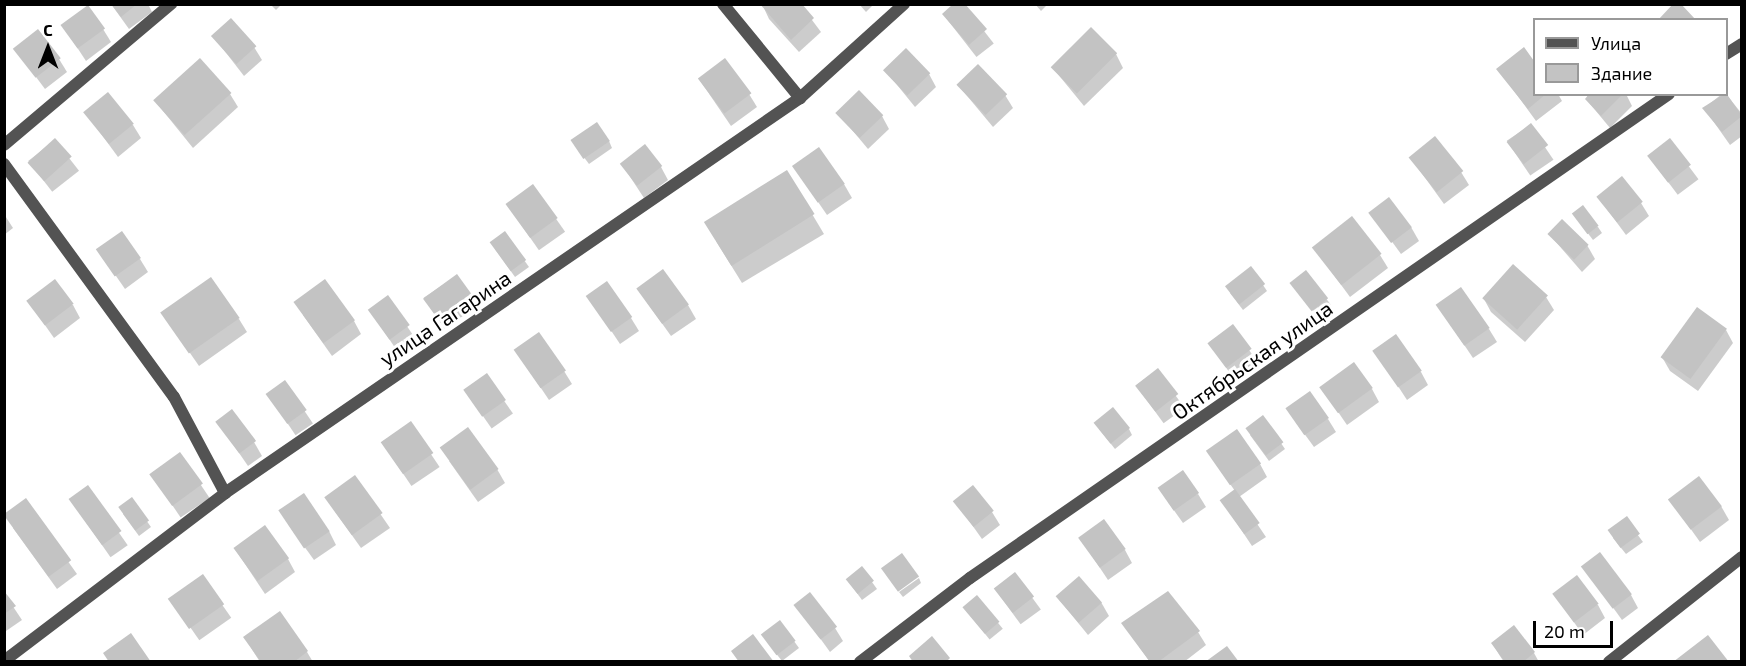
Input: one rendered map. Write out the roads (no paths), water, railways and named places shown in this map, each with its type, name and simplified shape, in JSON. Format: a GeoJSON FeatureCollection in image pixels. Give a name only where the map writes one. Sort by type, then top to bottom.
{"type":"FeatureCollection","features":[{"type":"Feature","properties":{"kind":"street"},"geometry":{"type":"LineString","coordinates":[[4,145],[171,4]]}},
{"type":"Feature","properties":{"kind":"street"},"geometry":{"type":"LineString","coordinates":[[723,4],[800,98]]}},
{"type":"Feature","properties":{"kind":"street","name":"улица Гагарина"},"geometry":{"type":"LineString","coordinates":[[4,661],[225,493],[800,98],[904,4]]}},
{"type":"Feature","properties":{"kind":"street"},"geometry":{"type":"LineString","coordinates":[[1728,53],[1742,44]]}},
{"type":"Feature","properties":{"kind":"street","name":"Октябрьская улица"},"geometry":{"type":"LineString","coordinates":[[860,662],[970,578],[1665,96]]}},
{"type":"Feature","properties":{"kind":"street"},"geometry":{"type":"LineString","coordinates":[[4,164],[174,397],[225,493]]}},
{"type":"Feature","properties":{"kind":"street"},"geometry":{"type":"LineString","coordinates":[[1609,662],[1742,557]]}}]}
